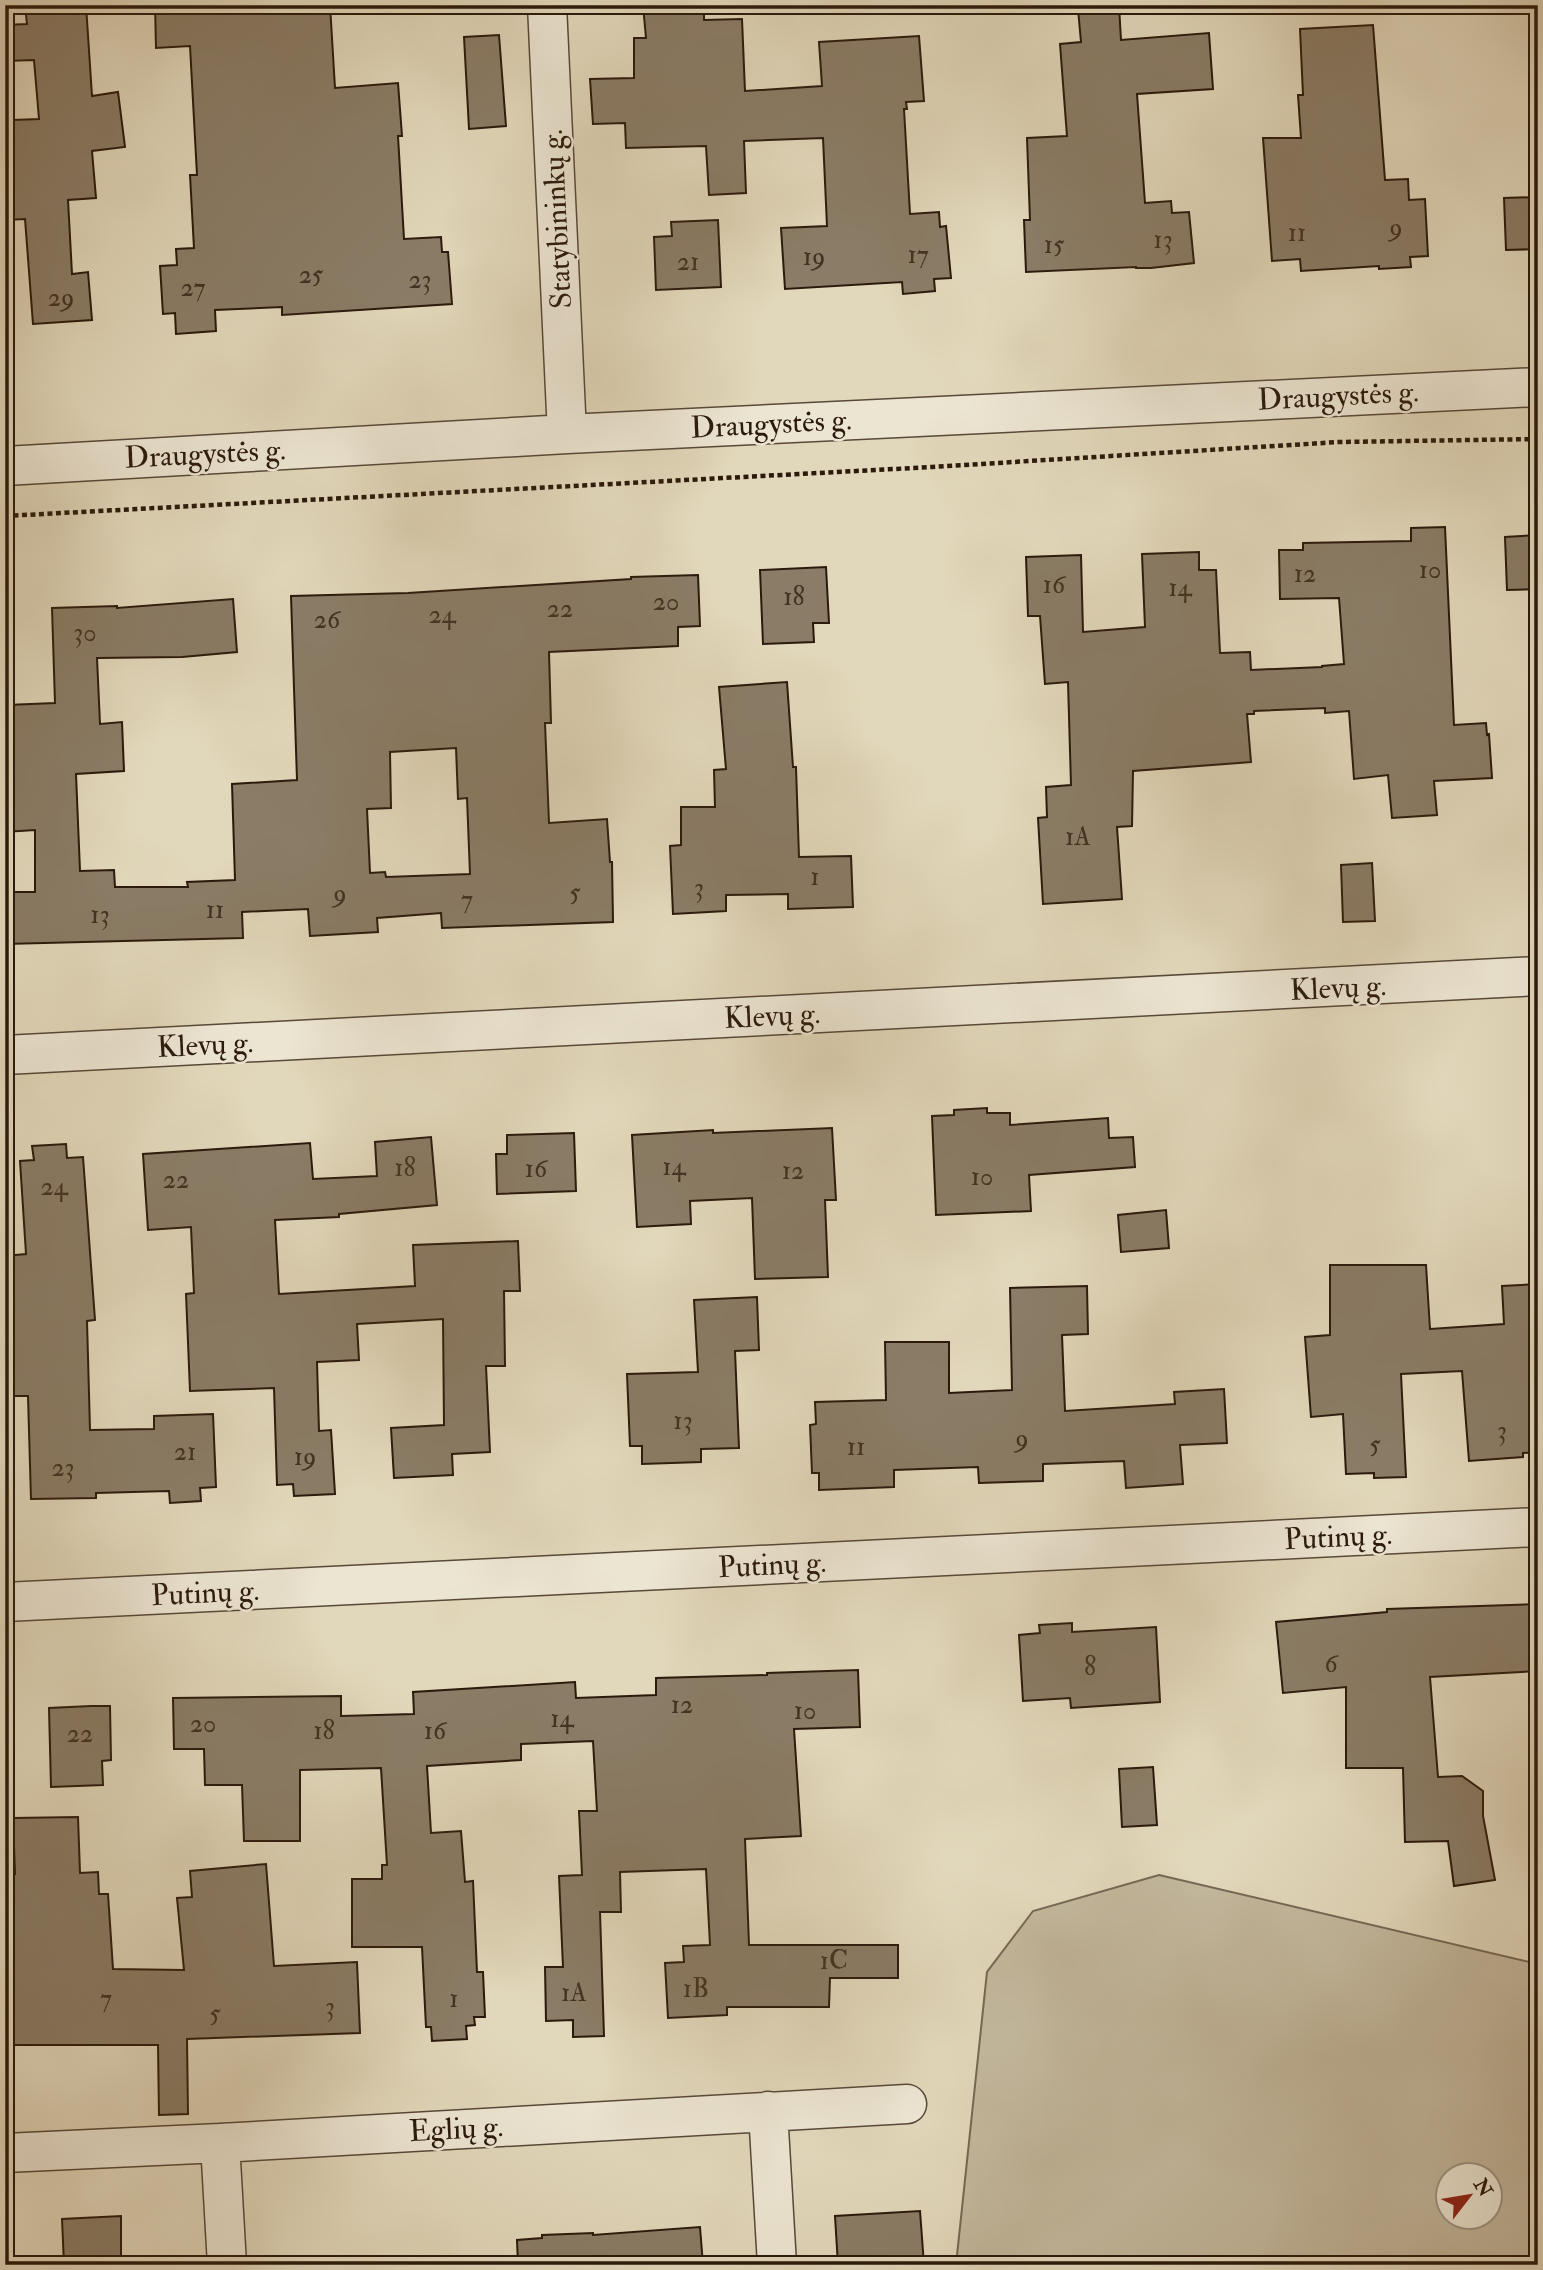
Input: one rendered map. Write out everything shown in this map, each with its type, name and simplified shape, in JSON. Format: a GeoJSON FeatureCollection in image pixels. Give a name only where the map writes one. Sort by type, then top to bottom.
{"type":"FeatureCollection","features":[{"type":"Feature","properties":{"kind":"street","name":"Statybininkų g."},"geometry":{"type":"LineString","coordinates":[[547,5],[567,433]]}},
{"type":"Feature","properties":{"kind":"street","name":"Draugystės g."},"geometry":{"type":"LineString","coordinates":[[5,466],[567,433],[1538,387]]}},
{"type":"Feature","properties":{"kind":"street","name":"Klevų g."},"geometry":{"type":"LineString","coordinates":[[5,1055],[1538,976]]}},
{"type":"Feature","properties":{"kind":"street","name":"Putinų g."},"geometry":{"type":"LineString","coordinates":[[5,1602],[1538,1527]]}},
{"type":"Feature","properties":{"kind":"street","name":"Eglių g."},"geometry":{"type":"LineString","coordinates":[[5,2153],[907,2104]]}},
{"type":"Feature","properties":{"kind":"street"},"geometry":{"type":"LineString","coordinates":[[768,2111],[777,2265]]}},
{"type":"Feature","properties":{"kind":"street"},"geometry":{"type":"LineString","coordinates":[[220,2143],[227,2265]]}},
{"type":"Feature","properties":{"kind":"path"},"geometry":{"type":"LineString","coordinates":[[5,516],[932,467],[1339,442],[1538,439]]}},
{"type":"Feature","properties":{"kind":"shaded area"},"geometry":{"type":"Polygon","coordinates":[[[1159,1875],[1538,1964],[1538,2265],[956,2265],[987,1972],[1033,1911],[1159,1875]]]}},
{"type":"Feature","properties":{"kind":"building"},"geometry":{"type":"Polygon","coordinates":[[[25,5],[86,5],[92,96],[118,92],[125,147],[92,151],[96,198],[68,200],[72,274],[88,272],[92,320],[33,324],[25,219],[5,220],[5,158],[14,157],[13,120],[39,119],[34,60],[5,61],[5,25],[27,24],[25,5]]]}},
{"type":"Feature","properties":{"kind":"building"},"geometry":{"type":"Polygon","coordinates":[[[155,5],[330,5],[335,88],[398,83],[404,239],[441,237],[442,252],[448,252],[452,304],[282,315],[282,307],[215,310],[216,331],[176,334],[175,313],[163,314],[160,266],[177,265],[176,249],[194,248],[190,175],[197,175],[190,46],[156,48],[155,5]]]}},
{"type":"Feature","properties":{"kind":"building"},"geometry":{"type":"Polygon","coordinates":[[[643,5],[704,5],[704,20],[742,19],[745,91],[822,86],[819,42],[919,36],[924,101],[906,102],[907,109],[904,109],[910,214],[939,212],[940,227],[946,226],[951,278],[934,279],[935,291],[903,294],[902,282],[785,289],[781,228],[827,226],[823,138],[744,141],[746,193],[709,195],[706,146],[626,148],[625,123],[593,124],[590,79],[634,78],[634,38],[646,38],[643,5]]]}},
{"type":"Feature","properties":{"kind":"building"},"geometry":{"type":"Polygon","coordinates":[[[1119,6],[1121,40],[1209,33],[1213,89],[1137,94],[1145,203],[1171,201],[1172,213],[1189,212],[1194,263],[1151,268],[1026,272],[1024,220],[1030,220],[1027,138],[1067,136],[1060,44],[1081,42],[1078,9],[1119,6]]]}},
{"type":"Feature","properties":{"kind":"building"},"geometry":{"type":"Polygon","coordinates":[[[1373,25],[1385,180],[1408,179],[1409,200],[1425,199],[1428,256],[1410,257],[1411,267],[1379,269],[1379,266],[1301,271],[1300,259],[1272,261],[1263,138],[1301,138],[1298,95],[1303,95],[1300,29],[1373,25]]]}},
{"type":"Feature","properties":{"kind":"building"},"geometry":{"type":"Polygon","coordinates":[[[499,35],[506,126],[469,129],[464,37],[499,35]]]}},
{"type":"Feature","properties":{"kind":"building"},"geometry":{"type":"Polygon","coordinates":[[[1538,197],[1538,249],[1506,250],[1504,198],[1538,197]]]}},
{"type":"Feature","properties":{"kind":"building"},"geometry":{"type":"Polygon","coordinates":[[[718,220],[721,287],[656,290],[654,237],[672,236],[671,222],[718,220]]]}},
{"type":"Feature","properties":{"kind":"building"},"geometry":{"type":"Polygon","coordinates":[[[1445,527],[1454,725],[1486,723],[1492,778],[1434,781],[1437,815],[1392,818],[1388,775],[1354,779],[1349,711],[1325,713],[1325,708],[1254,711],[1254,714],[1247,714],[1251,762],[1133,771],[1132,826],[1117,827],[1122,899],[1043,904],[1038,818],[1047,817],[1046,787],[1071,785],[1068,682],[1045,684],[1040,616],[1028,616],[1026,557],[1081,555],[1083,632],[1145,627],[1142,554],[1199,552],[1199,570],[1216,570],[1220,653],[1250,652],[1251,670],[1322,667],[1344,664],[1339,598],[1280,599],[1279,550],[1303,550],[1303,543],[1411,541],[1411,528],[1445,527]]]}},
{"type":"Feature","properties":{"kind":"building"},"geometry":{"type":"Polygon","coordinates":[[[1538,535],[1538,589],[1507,590],[1505,537],[1538,535]]]}},
{"type":"Feature","properties":{"kind":"building"},"geometry":{"type":"Polygon","coordinates":[[[826,567],[829,623],[813,623],[814,642],[763,644],[760,570],[826,567]]]}},
{"type":"Feature","properties":{"kind":"building"},"geometry":{"type":"Polygon","coordinates":[[[698,575],[700,626],[678,627],[678,646],[549,652],[551,723],[545,723],[549,823],[607,819],[612,862],[613,922],[442,928],[441,913],[377,918],[378,932],[310,936],[308,909],[242,912],[243,938],[5,944],[5,892],[35,892],[35,830],[5,832],[7,705],[55,703],[52,608],[117,608],[233,599],[237,652],[182,657],[97,658],[100,724],[122,722],[124,771],[76,774],[80,871],[114,870],[115,887],[188,887],[187,882],[235,880],[232,784],[297,780],[291,596],[408,593],[631,577],[698,575]],[[456,748],[390,752],[391,808],[367,809],[370,873],[385,872],[386,877],[470,874],[467,798],[458,799],[456,748]]]}},
{"type":"Feature","properties":{"kind":"building"},"geometry":{"type":"Polygon","coordinates":[[[787,682],[793,767],[796,767],[799,857],[851,856],[853,907],[788,909],[788,894],[726,895],[726,911],[673,914],[670,846],[681,845],[681,807],[715,807],[714,770],[726,769],[719,687],[787,682]]]}},
{"type":"Feature","properties":{"kind":"building"},"geometry":{"type":"Polygon","coordinates":[[[1372,863],[1375,921],[1343,922],[1341,865],[1372,863]]]}},
{"type":"Feature","properties":{"kind":"building"},"geometry":{"type":"Polygon","coordinates":[[[987,1108],[987,1113],[1010,1113],[1010,1125],[1108,1118],[1109,1138],[1133,1137],[1135,1167],[1029,1175],[1031,1211],[936,1215],[932,1116],[954,1115],[954,1110],[987,1108]]]}},
{"type":"Feature","properties":{"kind":"building"},"geometry":{"type":"Polygon","coordinates":[[[832,1128],[836,1200],[825,1200],[828,1277],[755,1279],[752,1198],[690,1201],[691,1224],[637,1227],[632,1135],[713,1130],[713,1133],[832,1128]]]}},
{"type":"Feature","properties":{"kind":"building"},"geometry":{"type":"Polygon","coordinates":[[[574,1133],[576,1191],[497,1194],[496,1154],[507,1154],[507,1135],[574,1133]]]}},
{"type":"Feature","properties":{"kind":"building"},"geometry":{"type":"Polygon","coordinates":[[[431,1137],[437,1205],[339,1214],[339,1217],[275,1220],[279,1294],[415,1286],[413,1245],[518,1241],[520,1291],[504,1291],[505,1366],[486,1366],[490,1452],[452,1454],[453,1475],[394,1478],[391,1428],[444,1425],[443,1319],[357,1324],[359,1360],[317,1362],[319,1431],[331,1430],[335,1494],[294,1496],[293,1484],[277,1485],[274,1388],[190,1391],[186,1294],[194,1293],[191,1227],[148,1230],[143,1154],[310,1143],[313,1179],[377,1176],[375,1142],[431,1137]]]}},
{"type":"Feature","properties":{"kind":"building"},"geometry":{"type":"Polygon","coordinates":[[[66,1144],[67,1158],[83,1157],[95,1320],[87,1321],[90,1430],[154,1429],[154,1416],[213,1414],[216,1487],[200,1488],[201,1501],[170,1503],[169,1491],[96,1493],[96,1498],[31,1499],[28,1396],[5,1396],[5,1256],[26,1254],[20,1161],[34,1160],[32,1146],[66,1144]]]}},
{"type":"Feature","properties":{"kind":"building"},"geometry":{"type":"Polygon","coordinates":[[[1166,1210],[1169,1248],[1121,1252],[1118,1215],[1166,1210]]]}},
{"type":"Feature","properties":{"kind":"building"},"geometry":{"type":"Polygon","coordinates":[[[1330,1265],[1426,1265],[1430,1329],[1504,1324],[1502,1286],[1538,1284],[1538,1452],[1523,1453],[1523,1457],[1469,1461],[1462,1371],[1401,1374],[1406,1477],[1374,1478],[1374,1473],[1346,1474],[1343,1414],[1311,1417],[1305,1337],[1330,1335],[1330,1265]]]}},
{"type":"Feature","properties":{"kind":"building"},"geometry":{"type":"Polygon","coordinates":[[[1087,1286],[1088,1334],[1062,1335],[1065,1411],[1175,1404],[1174,1392],[1224,1389],[1227,1443],[1180,1445],[1183,1484],[1126,1488],[1124,1461],[1043,1464],[1043,1481],[979,1483],[978,1467],[894,1470],[894,1487],[819,1490],[819,1473],[812,1473],[810,1425],[816,1424],[815,1402],[886,1400],[885,1342],[949,1342],[949,1393],[1012,1390],[1010,1288],[1087,1286]]]}},
{"type":"Feature","properties":{"kind":"building"},"geometry":{"type":"Polygon","coordinates":[[[757,1297],[759,1350],[735,1351],[739,1448],[701,1449],[701,1462],[642,1464],[642,1446],[630,1446],[627,1374],[698,1372],[694,1300],[757,1297]]]}},
{"type":"Feature","properties":{"kind":"building"},"geometry":{"type":"Polygon","coordinates":[[[1538,1604],[1538,1671],[1430,1677],[1438,1777],[1462,1776],[1483,1791],[1483,1816],[1495,1880],[1454,1886],[1448,1841],[1405,1842],[1403,1768],[1346,1768],[1346,1687],[1283,1693],[1276,1622],[1387,1612],[1387,1609],[1538,1604]]]}},
{"type":"Feature","properties":{"kind":"building"},"geometry":{"type":"Polygon","coordinates":[[[1072,1623],[1072,1632],[1156,1627],[1160,1702],[1071,1708],[1070,1698],[1023,1701],[1019,1635],[1040,1633],[1039,1625],[1072,1623]]]}},
{"type":"Feature","properties":{"kind":"building"},"geometry":{"type":"Polygon","coordinates":[[[858,1670],[860,1727],[794,1729],[801,1836],[745,1839],[749,1945],[898,1945],[898,1978],[830,1978],[829,2007],[727,2007],[727,2015],[668,2018],[665,1963],[684,1962],[683,1946],[710,1945],[706,1869],[620,1872],[621,1912],[600,1912],[604,2036],[573,2037],[573,2020],[546,2021],[545,1967],[563,1967],[559,1876],[582,1875],[579,1811],[597,1811],[593,1741],[521,1744],[521,1760],[427,1766],[431,1833],[461,1831],[465,1882],[473,1881],[477,1972],[483,1972],[485,2017],[474,2017],[475,2025],[466,2026],[467,2039],[432,2041],[431,2027],[426,2027],[422,1947],[352,1947],[352,1879],[382,1879],[382,1865],[387,1865],[381,1768],[300,1770],[300,1841],[244,1841],[242,1785],[205,1785],[204,1749],[174,1749],[173,1698],[341,1696],[341,1716],[414,1714],[413,1692],[575,1682],[576,1698],[656,1695],[656,1678],[858,1670]]]}},
{"type":"Feature","properties":{"kind":"building"},"geometry":{"type":"Polygon","coordinates":[[[110,1706],[111,1760],[102,1761],[103,1785],[51,1787],[49,1708],[110,1706]]]}},
{"type":"Feature","properties":{"kind":"building"},"geometry":{"type":"Polygon","coordinates":[[[1153,1767],[1157,1825],[1122,1827],[1119,1769],[1153,1767]]]}},
{"type":"Feature","properties":{"kind":"building"},"geometry":{"type":"Polygon","coordinates":[[[78,1817],[80,1873],[98,1872],[99,1894],[108,1894],[113,1969],[184,1970],[177,1898],[192,1897],[190,1871],[266,1864],[274,1966],[357,1962],[360,2033],[187,2039],[188,2114],[159,2115],[158,2045],[5,2045],[5,1875],[15,1874],[13,1818],[78,1817]]]}},
{"type":"Feature","properties":{"kind":"building"},"geometry":{"type":"Polygon","coordinates":[[[920,2211],[924,2265],[838,2265],[835,2216],[920,2211]]]}},
{"type":"Feature","properties":{"kind":"building"},"geometry":{"type":"Polygon","coordinates":[[[121,2216],[121,2265],[64,2265],[62,2219],[121,2216]]]}},
{"type":"Feature","properties":{"kind":"building"},"geometry":{"type":"Polygon","coordinates":[[[700,2227],[703,2265],[518,2265],[517,2240],[542,2238],[542,2235],[593,2235],[700,2227]]]}}]}
